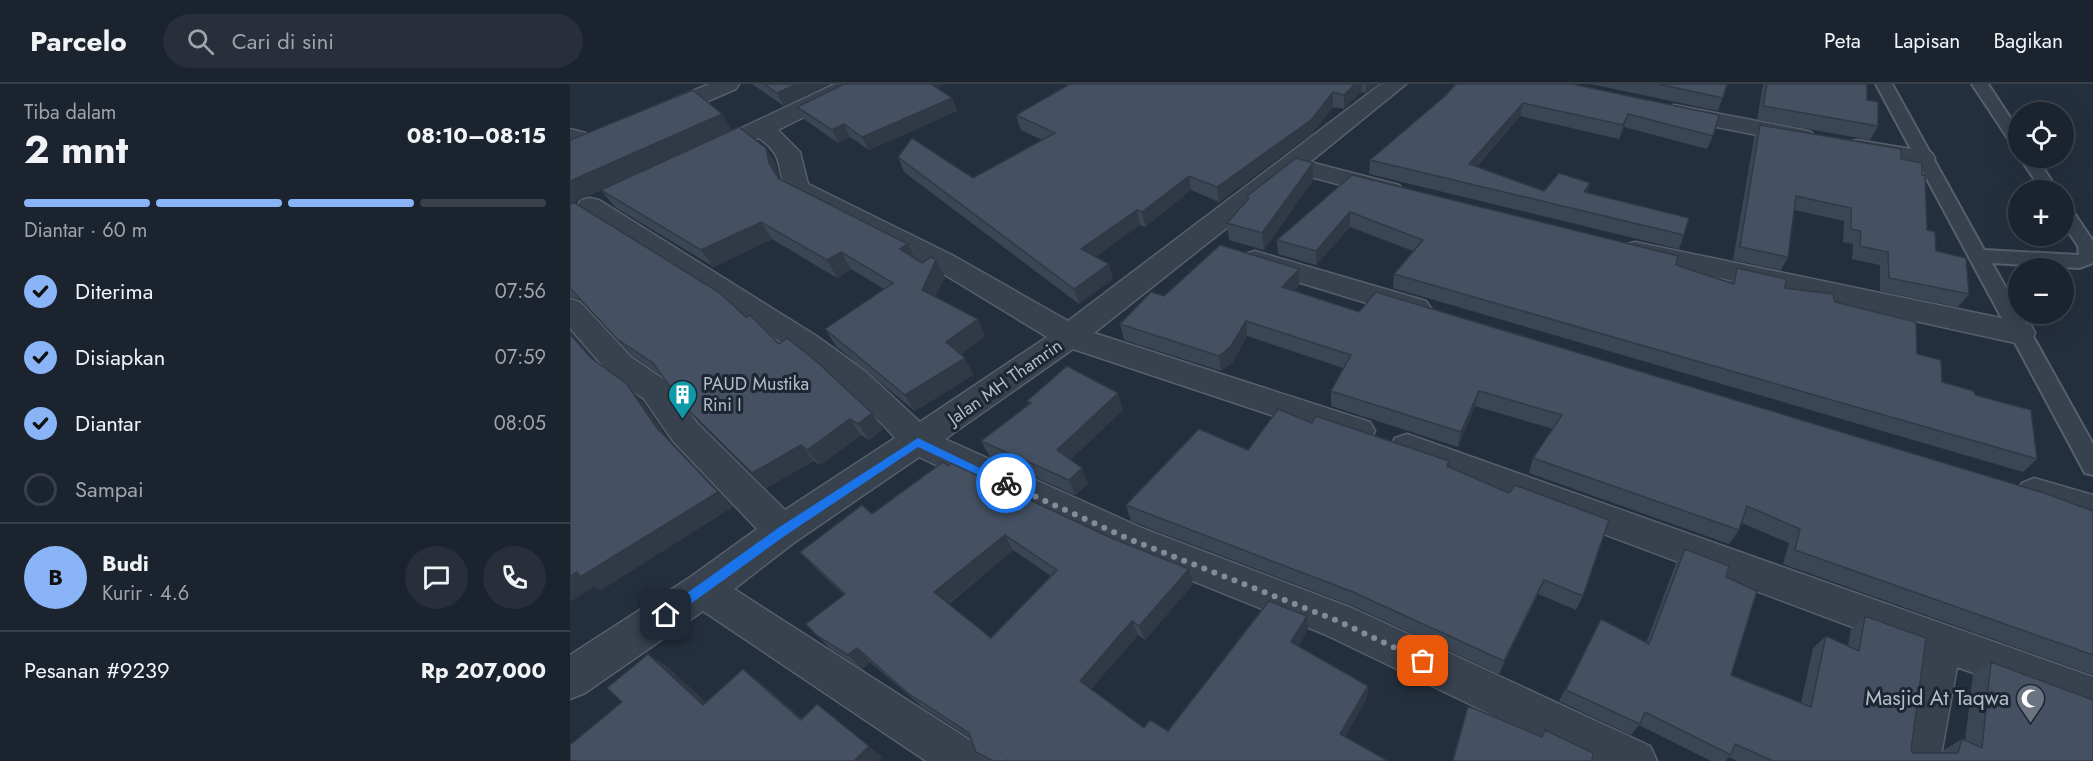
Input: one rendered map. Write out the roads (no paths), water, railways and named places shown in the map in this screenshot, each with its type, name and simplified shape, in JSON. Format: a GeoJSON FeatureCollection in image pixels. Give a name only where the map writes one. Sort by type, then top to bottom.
{"type":"FeatureCollection","features":[{"type":"Feature","properties":{"kind":"street"},"geometry":{"type":"LineString","coordinates":[[570,152],[602,134],[728,84]]}},
{"type":"Feature","properties":{"kind":"street"},"geometry":{"type":"LineString","coordinates":[[726,142],[762,129],[852,84]]}},
{"type":"Feature","properties":{"kind":"street","name":"Jalan MH Thamrin"},"geometry":{"type":"LineString","coordinates":[[570,679],[704,590],[782,531],[918,442],[1069,336],[1395,84]]}},
{"type":"Feature","properties":{"kind":"street"},"geometry":{"type":"LineString","coordinates":[[1654,108],[1923,158]]}},
{"type":"Feature","properties":{"kind":"street"},"geometry":{"type":"LineString","coordinates":[[762,129],[784,147],[791,157],[792,179],[799,189],[942,261],[1069,336],[1447,460],[2093,697]]}},
{"type":"Feature","properties":{"kind":"street"},"geometry":{"type":"LineString","coordinates":[[1292,165],[1419,197]]}},
{"type":"Feature","properties":{"kind":"street"},"geometry":{"type":"LineString","coordinates":[[580,211],[618,192]]}},
{"type":"Feature","properties":{"kind":"street"},"geometry":{"type":"LineString","coordinates":[[580,211],[774,322],[840,369],[897,417],[918,442],[1129,539],[1338,621],[1635,761]]}},
{"type":"Feature","properties":{"kind":"street"},"geometry":{"type":"LineString","coordinates":[[1193,241],[1444,316]]}},
{"type":"Feature","properties":{"kind":"street"},"geometry":{"type":"LineString","coordinates":[[1616,246],[2020,333]]}},
{"type":"Feature","properties":{"kind":"street"},"geometry":{"type":"LineString","coordinates":[[570,309],[620,365],[655,390],[685,432],[782,531]]}},
{"type":"Feature","properties":{"kind":"street"},"geometry":{"type":"LineString","coordinates":[[2002,483],[2093,510]]}},
{"type":"Feature","properties":{"kind":"street"},"geometry":{"type":"LineString","coordinates":[[704,590],[964,761]]}},
{"type":"Feature","properties":{"kind":"street"},"geometry":{"type":"LineString","coordinates":[[1918,761],[1941,643]]}},
{"type":"Feature","properties":{"kind":"lane"},"geometry":{"type":"LineString","coordinates":[[1884,84],[2093,466]]}},
{"type":"Feature","properties":{"kind":"lane"},"geometry":{"type":"LineString","coordinates":[[1980,84],[2008,126]]}},
{"type":"Feature","properties":{"kind":"lane"},"geometry":{"type":"LineString","coordinates":[[1979,256],[2079,262],[2089,258],[2087,246],[2074,226]]}},
{"type":"Feature","properties":{"kind":"place","name":"PAUD Mustika Rini I"},"geometry":{"type":"Point","coordinates":[682,420]}},
{"type":"Feature","properties":{"kind":"place","name":"Masjid At Taqwa"},"geometry":{"type":"Point","coordinates":[2030,724]}}]}
